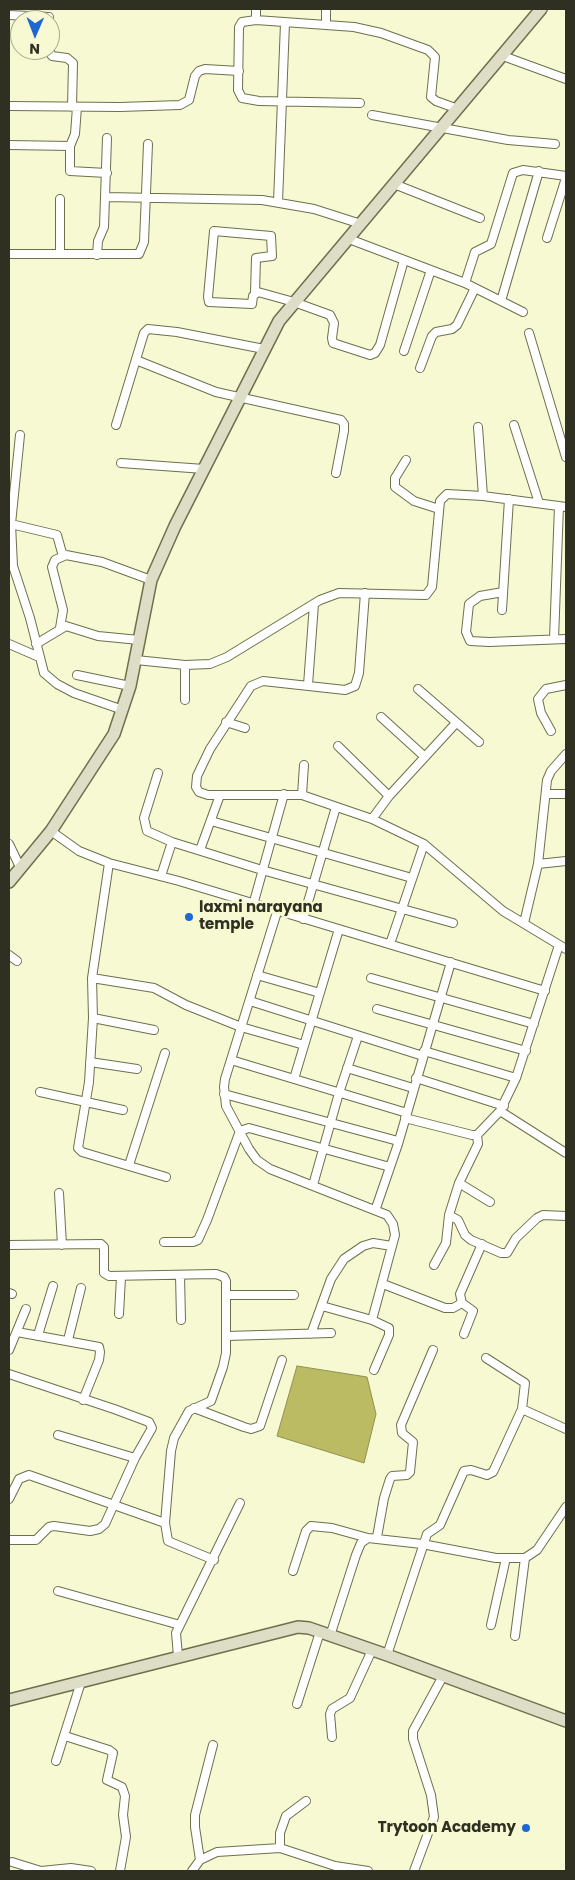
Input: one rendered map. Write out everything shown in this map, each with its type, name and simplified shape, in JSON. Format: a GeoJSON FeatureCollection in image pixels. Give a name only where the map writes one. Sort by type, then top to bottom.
{"type":"FeatureCollection","features":[{"type":"Feature","properties":{"kind":"street"},"geometry":{"type":"LineString","coordinates":[[256,9],[256,20]]}},
{"type":"Feature","properties":{"kind":"street"},"geometry":{"type":"LineString","coordinates":[[326,9],[326,24]]}},
{"type":"Feature","properties":{"kind":"street"},"geometry":{"type":"LineString","coordinates":[[9,882],[50,833],[114,734],[130,686],[151,580],[166,544],[279,321],[541,9]]}},
{"type":"Feature","properties":{"kind":"street"},"geometry":{"type":"LineString","coordinates":[[360,103],[282,102],[246,100],[242,98],[238,90],[239,27],[246,20],[256,20],[354,27],[381,33],[428,50],[435,57],[431,97],[436,101],[458,109]]}},
{"type":"Feature","properties":{"kind":"street"},"geometry":{"type":"LineString","coordinates":[[278,202],[285,23]]}},
{"type":"Feature","properties":{"kind":"street"},"geometry":{"type":"LineString","coordinates":[[502,56],[566,79]]}},
{"type":"Feature","properties":{"kind":"street"},"geometry":{"type":"LineString","coordinates":[[60,57],[68,58],[73,63],[75,134],[70,146],[70,170],[107,173]]}},
{"type":"Feature","properties":{"kind":"street"},"geometry":{"type":"LineString","coordinates":[[9,106],[180,105],[189,100],[195,76],[199,71],[239,71]]}},
{"type":"Feature","properties":{"kind":"street"},"geometry":{"type":"LineString","coordinates":[[372,115],[508,140],[554,144]]}},
{"type":"Feature","properties":{"kind":"street"},"geometry":{"type":"LineString","coordinates":[[97,255],[99,238],[104,232],[107,138]]}},
{"type":"Feature","properties":{"kind":"street"},"geometry":{"type":"LineString","coordinates":[[9,254],[140,254],[144,242],[148,144]]}},
{"type":"Feature","properties":{"kind":"street"},"geometry":{"type":"LineString","coordinates":[[9,146],[70,146]]}},
{"type":"Feature","properties":{"kind":"street"},"geometry":{"type":"LineString","coordinates":[[465,283],[475,252],[491,244],[513,173],[523,170],[539,171],[566,177],[547,238]]}},
{"type":"Feature","properties":{"kind":"street"},"geometry":{"type":"LineString","coordinates":[[501,301],[539,171]]}},
{"type":"Feature","properties":{"kind":"street"},"geometry":{"type":"LineString","coordinates":[[394,184],[480,218]]}},
{"type":"Feature","properties":{"kind":"street"},"geometry":{"type":"LineString","coordinates":[[106,197],[234,199],[278,202],[314,209],[361,224]]}},
{"type":"Feature","properties":{"kind":"street"},"geometry":{"type":"LineString","coordinates":[[60,199],[60,254]]}},
{"type":"Feature","properties":{"kind":"street"},"geometry":{"type":"LineString","coordinates":[[214,231],[271,236],[272,256],[256,258],[255,293],[252,304],[209,302],[208,288],[214,231]]}},
{"type":"Feature","properties":{"kind":"street"},"geometry":{"type":"LineString","coordinates":[[348,239],[465,283],[524,312]]}},
{"type":"Feature","properties":{"kind":"street"},"geometry":{"type":"LineString","coordinates":[[255,293],[294,302],[330,315],[334,323],[333,343],[370,355],[375,354],[380,345],[404,260]]}},
{"type":"Feature","properties":{"kind":"street"},"geometry":{"type":"LineString","coordinates":[[404,351],[431,270]]}},
{"type":"Feature","properties":{"kind":"street"},"geometry":{"type":"LineString","coordinates":[[420,368],[432,336],[436,332],[452,329],[457,325],[475,288]]}},
{"type":"Feature","properties":{"kind":"street"},"geometry":{"type":"LineString","coordinates":[[116,425],[144,333],[148,329],[155,328],[264,349]]}},
{"type":"Feature","properties":{"kind":"street"},"geometry":{"type":"LineString","coordinates":[[529,333],[566,456]]}},
{"type":"Feature","properties":{"kind":"street"},"geometry":{"type":"LineString","coordinates":[[136,360],[194,385],[241,398],[341,420],[344,424],[344,431],[336,473]]}},
{"type":"Feature","properties":{"kind":"street"},"geometry":{"type":"LineString","coordinates":[[514,425],[539,503]]}},
{"type":"Feature","properties":{"kind":"street"},"geometry":{"type":"LineString","coordinates":[[478,427],[483,496]]}},
{"type":"Feature","properties":{"kind":"street"},"geometry":{"type":"LineString","coordinates":[[20,435],[11,524],[11,565],[44,673],[57,684],[90,700],[123,710]]}},
{"type":"Feature","properties":{"kind":"street"},"geometry":{"type":"LineString","coordinates":[[406,460],[395,478],[395,487],[414,501],[439,508]]}},
{"type":"Feature","properties":{"kind":"street"},"geometry":{"type":"LineString","coordinates":[[121,463],[204,469]]}},
{"type":"Feature","properties":{"kind":"street"},"geometry":{"type":"LineString","coordinates":[[136,660],[185,665],[210,664],[219,661],[314,604],[339,593],[422,595],[430,592],[440,500],[447,494],[483,496],[562,507],[554,639]]}},
{"type":"Feature","properties":{"kind":"street"},"geometry":{"type":"LineString","coordinates":[[502,610],[509,499]]}},
{"type":"Feature","properties":{"kind":"street"},"geometry":{"type":"LineString","coordinates":[[11,524],[53,533],[57,536],[62,553],[66,555],[102,562],[151,580]]}},
{"type":"Feature","properties":{"kind":"street"},"geometry":{"type":"LineString","coordinates":[[60,628],[63,615],[62,604],[52,567],[55,560],[66,555]]}},
{"type":"Feature","properties":{"kind":"street"},"geometry":{"type":"LineString","coordinates":[[503,592],[480,596],[469,604],[466,632],[470,641],[566,639]]}},
{"type":"Feature","properties":{"kind":"street"},"geometry":{"type":"LineString","coordinates":[[365,593],[358,673],[355,686],[345,690],[308,685],[257,682],[251,686],[226,722],[210,749],[195,782],[199,792],[220,795],[302,795],[372,819],[424,844],[503,910],[563,947],[545,991],[516,1078],[502,1108],[477,1135],[478,1144],[459,1183],[449,1215],[446,1243],[434,1265]]}},
{"type":"Feature","properties":{"kind":"street"},"geometry":{"type":"LineString","coordinates":[[308,685],[314,604]]}},
{"type":"Feature","properties":{"kind":"street"},"geometry":{"type":"LineString","coordinates":[[36,644],[66,626],[103,637],[139,640]]}},
{"type":"Feature","properties":{"kind":"street"},"geometry":{"type":"LineString","coordinates":[[9,644],[39,657]]}},
{"type":"Feature","properties":{"kind":"street"},"geometry":{"type":"LineString","coordinates":[[185,665],[185,700]]}},
{"type":"Feature","properties":{"kind":"street"},"geometry":{"type":"LineString","coordinates":[[77,675],[130,686]]}},
{"type":"Feature","properties":{"kind":"street"},"geometry":{"type":"LineString","coordinates":[[550,731],[541,714],[538,699],[546,689],[566,685]]}},
{"type":"Feature","properties":{"kind":"street"},"geometry":{"type":"LineString","coordinates":[[418,690],[479,742]]}},
{"type":"Feature","properties":{"kind":"street"},"geometry":{"type":"LineString","coordinates":[[381,717],[425,757]]}},
{"type":"Feature","properties":{"kind":"street"},"geometry":{"type":"LineString","coordinates":[[226,722],[245,728]]}},
{"type":"Feature","properties":{"kind":"street"},"geometry":{"type":"LineString","coordinates":[[372,819],[389,796],[456,723]]}},
{"type":"Feature","properties":{"kind":"street"},"geometry":{"type":"LineString","coordinates":[[338,746],[389,796]]}},
{"type":"Feature","properties":{"kind":"street"},"geometry":{"type":"LineString","coordinates":[[524,923],[538,864],[546,794],[551,770],[566,754]]}},
{"type":"Feature","properties":{"kind":"street"},"geometry":{"type":"LineString","coordinates":[[302,795],[304,765]]}},
{"type":"Feature","properties":{"kind":"street"},"geometry":{"type":"LineString","coordinates":[[158,773],[144,818],[144,825],[147,831],[172,842],[262,870],[453,923]]}},
{"type":"Feature","properties":{"kind":"street"},"geometry":{"type":"LineString","coordinates":[[253,905],[284,794]]}},
{"type":"Feature","properties":{"kind":"street"},"geometry":{"type":"LineString","coordinates":[[546,794],[566,794]]}},
{"type":"Feature","properties":{"kind":"street"},"geometry":{"type":"LineString","coordinates":[[200,850],[220,795]]}},
{"type":"Feature","properties":{"kind":"street"},"geometry":{"type":"LineString","coordinates":[[303,919],[336,808]]}},
{"type":"Feature","properties":{"kind":"street"},"geometry":{"type":"LineString","coordinates":[[211,821],[271,836],[412,878]]}},
{"type":"Feature","properties":{"kind":"street"},"geometry":{"type":"LineString","coordinates":[[50,833],[79,851],[109,862],[545,991]]}},
{"type":"Feature","properties":{"kind":"street"},"geometry":{"type":"LineString","coordinates":[[161,876],[172,842]]}},
{"type":"Feature","properties":{"kind":"street"},"geometry":{"type":"LineString","coordinates":[[9,844],[22,865]]}},
{"type":"Feature","properties":{"kind":"street"},"geometry":{"type":"LineString","coordinates":[[390,944],[424,844]]}},
{"type":"Feature","properties":{"kind":"street"},"geometry":{"type":"LineString","coordinates":[[538,864],[566,860]]}},
{"type":"Feature","properties":{"kind":"street"},"geometry":{"type":"LineString","coordinates":[[109,862],[92,978],[93,1018],[90,1062],[78,1148],[82,1152],[166,1177]]}},
{"type":"Feature","properties":{"kind":"street"},"geometry":{"type":"LineString","coordinates":[[277,912],[225,1078],[224,1094],[226,1106],[257,1160],[270,1168],[376,1208],[387,1215],[393,1224],[392,1246],[384,1284],[372,1320]]}},
{"type":"Feature","properties":{"kind":"street"},"geometry":{"type":"LineString","coordinates":[[294,1079],[339,929]]}},
{"type":"Feature","properties":{"kind":"street"},"geometry":{"type":"LineString","coordinates":[[9,955],[17,961]]}},
{"type":"Feature","properties":{"kind":"street"},"geometry":{"type":"LineString","coordinates":[[376,1208],[406,1115],[451,962]]}},
{"type":"Feature","properties":{"kind":"street"},"geometry":{"type":"LineString","coordinates":[[258,975],[320,994]]}},
{"type":"Feature","properties":{"kind":"street"},"geometry":{"type":"LineString","coordinates":[[92,978],[154,988],[186,1005],[241,1026],[304,1046]]}},
{"type":"Feature","properties":{"kind":"street"},"geometry":{"type":"LineString","coordinates":[[371,978],[534,1024]]}},
{"type":"Feature","properties":{"kind":"street"},"geometry":{"type":"LineString","coordinates":[[250,1001],[358,1036],[516,1078]]}},
{"type":"Feature","properties":{"kind":"street"},"geometry":{"type":"LineString","coordinates":[[378,1009],[432,1026],[526,1051]]}},
{"type":"Feature","properties":{"kind":"street"},"geometry":{"type":"LineString","coordinates":[[93,1018],[154,1030]]}},
{"type":"Feature","properties":{"kind":"street"},"geometry":{"type":"LineString","coordinates":[[313,1185],[339,1093],[358,1036]]}},
{"type":"Feature","properties":{"kind":"street"},"geometry":{"type":"LineString","coordinates":[[129,1165],[166,1053]]}},
{"type":"Feature","properties":{"kind":"street"},"geometry":{"type":"LineString","coordinates":[[232,1060],[465,1134],[477,1135]]}},
{"type":"Feature","properties":{"kind":"street"},"geometry":{"type":"LineString","coordinates":[[90,1062],[137,1069]]}},
{"type":"Feature","properties":{"kind":"street"},"geometry":{"type":"LineString","coordinates":[[347,1068],[413,1088]]}},
{"type":"Feature","properties":{"kind":"street"},"geometry":{"type":"LineString","coordinates":[[416,1078],[502,1108],[566,1153]]}},
{"type":"Feature","properties":{"kind":"street"},"geometry":{"type":"LineString","coordinates":[[40,1092],[123,1110]]}},
{"type":"Feature","properties":{"kind":"street"},"geometry":{"type":"LineString","coordinates":[[224,1094],[398,1141]]}},
{"type":"Feature","properties":{"kind":"street"},"geometry":{"type":"LineString","coordinates":[[164,1242],[193,1242],[198,1240],[240,1132],[249,1128],[390,1167]]}},
{"type":"Feature","properties":{"kind":"street"},"geometry":{"type":"LineString","coordinates":[[459,1183],[490,1202]]}},
{"type":"Feature","properties":{"kind":"street"},"geometry":{"type":"LineString","coordinates":[[59,1193],[62,1245]]}},
{"type":"Feature","properties":{"kind":"street"},"geometry":{"type":"LineString","coordinates":[[449,1215],[458,1220],[465,1235],[501,1253],[507,1252],[520,1233],[542,1215],[566,1216]]}},
{"type":"Feature","properties":{"kind":"street"},"geometry":{"type":"LineString","coordinates":[[311,1334],[332,1279],[344,1260],[363,1246],[373,1243],[392,1246]]}},
{"type":"Feature","properties":{"kind":"street"},"geometry":{"type":"LineString","coordinates":[[9,1245],[101,1244],[104,1247],[104,1273],[121,1277],[220,1274],[226,1281],[226,1353],[212,1401],[194,1408],[185,1417],[173,1444],[165,1523],[168,1541],[214,1560]]}},
{"type":"Feature","properties":{"kind":"street"},"geometry":{"type":"LineString","coordinates":[[464,1334],[473,1311],[462,1303],[460,1294],[482,1244]]}},
{"type":"Feature","properties":{"kind":"street"},"geometry":{"type":"LineString","coordinates":[[180,1275],[181,1320]]}},
{"type":"Feature","properties":{"kind":"street"},"geometry":{"type":"LineString","coordinates":[[120,1314],[121,1277]]}},
{"type":"Feature","properties":{"kind":"street"},"geometry":{"type":"LineString","coordinates":[[384,1284],[445,1308],[453,1308],[462,1303]]}},
{"type":"Feature","properties":{"kind":"street"},"geometry":{"type":"LineString","coordinates":[[38,1335],[53,1286]]}},
{"type":"Feature","properties":{"kind":"street"},"geometry":{"type":"LineString","coordinates":[[68,1340],[81,1288]]}},
{"type":"Feature","properties":{"kind":"street"},"geometry":{"type":"LineString","coordinates":[[226,1295],[294,1295]]}},
{"type":"Feature","properties":{"kind":"street"},"geometry":{"type":"LineString","coordinates":[[322,1306],[372,1320],[386,1326],[390,1331],[374,1370]]}},
{"type":"Feature","properties":{"kind":"street"},"geometry":{"type":"LineString","coordinates":[[9,1350],[26,1309]]}},
{"type":"Feature","properties":{"kind":"street"},"geometry":{"type":"LineString","coordinates":[[17,1332],[94,1345],[100,1352],[83,1400]]}},
{"type":"Feature","properties":{"kind":"street"},"geometry":{"type":"LineString","coordinates":[[226,1336],[330,1333]]}},
{"type":"Feature","properties":{"kind":"street"},"geometry":{"type":"LineString","coordinates":[[377,1537],[384,1498],[390,1479],[392,1476],[407,1475],[410,1472],[413,1442],[402,1433],[401,1426],[433,1350]]}},
{"type":"Feature","properties":{"kind":"street"},"geometry":{"type":"LineString","coordinates":[[387,1655],[422,1544],[427,1534],[440,1525],[464,1471],[471,1470],[488,1475],[493,1472],[522,1409],[525,1383],[486,1358]]}},
{"type":"Feature","properties":{"kind":"street"},"geometry":{"type":"LineString","coordinates":[[194,1408],[251,1429],[260,1426],[282,1360]]}},
{"type":"Feature","properties":{"kind":"street"},"geometry":{"type":"LineString","coordinates":[[9,1374],[149,1422],[152,1428],[135,1458],[105,1524],[99,1529],[90,1531],[54,1526],[49,1527],[36,1540],[9,1540]]}},
{"type":"Feature","properties":{"kind":"street"},"geometry":{"type":"LineString","coordinates":[[522,1409],[566,1429]]}},
{"type":"Feature","properties":{"kind":"street"},"geometry":{"type":"LineString","coordinates":[[58,1435],[135,1458]]}},
{"type":"Feature","properties":{"kind":"street"},"geometry":{"type":"LineString","coordinates":[[9,1499],[19,1479],[29,1476],[165,1523]]}},
{"type":"Feature","properties":{"kind":"street"},"geometry":{"type":"LineString","coordinates":[[178,1656],[175,1639],[180,1625],[214,1560],[240,1503]]}},
{"type":"Feature","properties":{"kind":"street"},"geometry":{"type":"LineString","coordinates":[[293,1571],[306,1531],[312,1526],[332,1528],[368,1538],[377,1537],[506,1558],[525,1558],[537,1550],[566,1507]]}},
{"type":"Feature","properties":{"kind":"street"},"geometry":{"type":"LineString","coordinates":[[297,1704],[361,1544],[368,1538]]}},
{"type":"Feature","properties":{"kind":"street"},"geometry":{"type":"LineString","coordinates":[[491,1625],[506,1558]]}},
{"type":"Feature","properties":{"kind":"street"},"geometry":{"type":"LineString","coordinates":[[515,1636],[525,1558]]}},
{"type":"Feature","properties":{"kind":"street"},"geometry":{"type":"LineString","coordinates":[[58,1591],[180,1625]]}},
{"type":"Feature","properties":{"kind":"street"},"geometry":{"type":"LineString","coordinates":[[9,1700],[298,1627],[387,1655],[566,1721]]}},
{"type":"Feature","properties":{"kind":"street"},"geometry":{"type":"LineString","coordinates":[[332,1737],[330,1714],[332,1709],[350,1698],[372,1650]]}},
{"type":"Feature","properties":{"kind":"street"},"geometry":{"type":"LineString","coordinates":[[414,1871],[434,1817],[431,1795],[413,1739],[413,1731],[443,1676]]}},
{"type":"Feature","properties":{"kind":"street"},"geometry":{"type":"LineString","coordinates":[[56,1761],[66,1736],[81,1682]]}},
{"type":"Feature","properties":{"kind":"street"},"geometry":{"type":"LineString","coordinates":[[66,1736],[113,1753],[114,1758],[107,1780],[122,1787],[126,1796],[122,1815],[126,1837],[120,1871]]}},
{"type":"Feature","properties":{"kind":"street"},"geometry":{"type":"LineString","coordinates":[[200,1860],[195,1815],[213,1745]]}},
{"type":"Feature","properties":{"kind":"street"},"geometry":{"type":"LineString","coordinates":[[280,1848],[280,1833],[286,1816],[306,1801]]}},
{"type":"Feature","properties":{"kind":"street"},"geometry":{"type":"LineString","coordinates":[[192,1871],[200,1860],[217,1852],[280,1848],[334,1868],[368,1871]]}},
{"type":"Feature","properties":{"kind":"street"},"geometry":{"type":"LineString","coordinates":[[12,1862],[41,1871],[71,1868],[90,1871]]}},
{"type":"Feature","properties":{"kind":"shaded area"},"geometry":{"type":"Polygon","coordinates":[[[297,1366],[367,1377],[376,1414],[364,1463],[277,1436],[297,1366]]]}},
{"type":"Feature","properties":{"kind":"place","name":"laxmi narayana temple"},"geometry":{"type":"Point","coordinates":[189,917]}},
{"type":"Feature","properties":{"kind":"place","name":"Trytoon Academy"},"geometry":{"type":"Point","coordinates":[526,1828]}}]}
